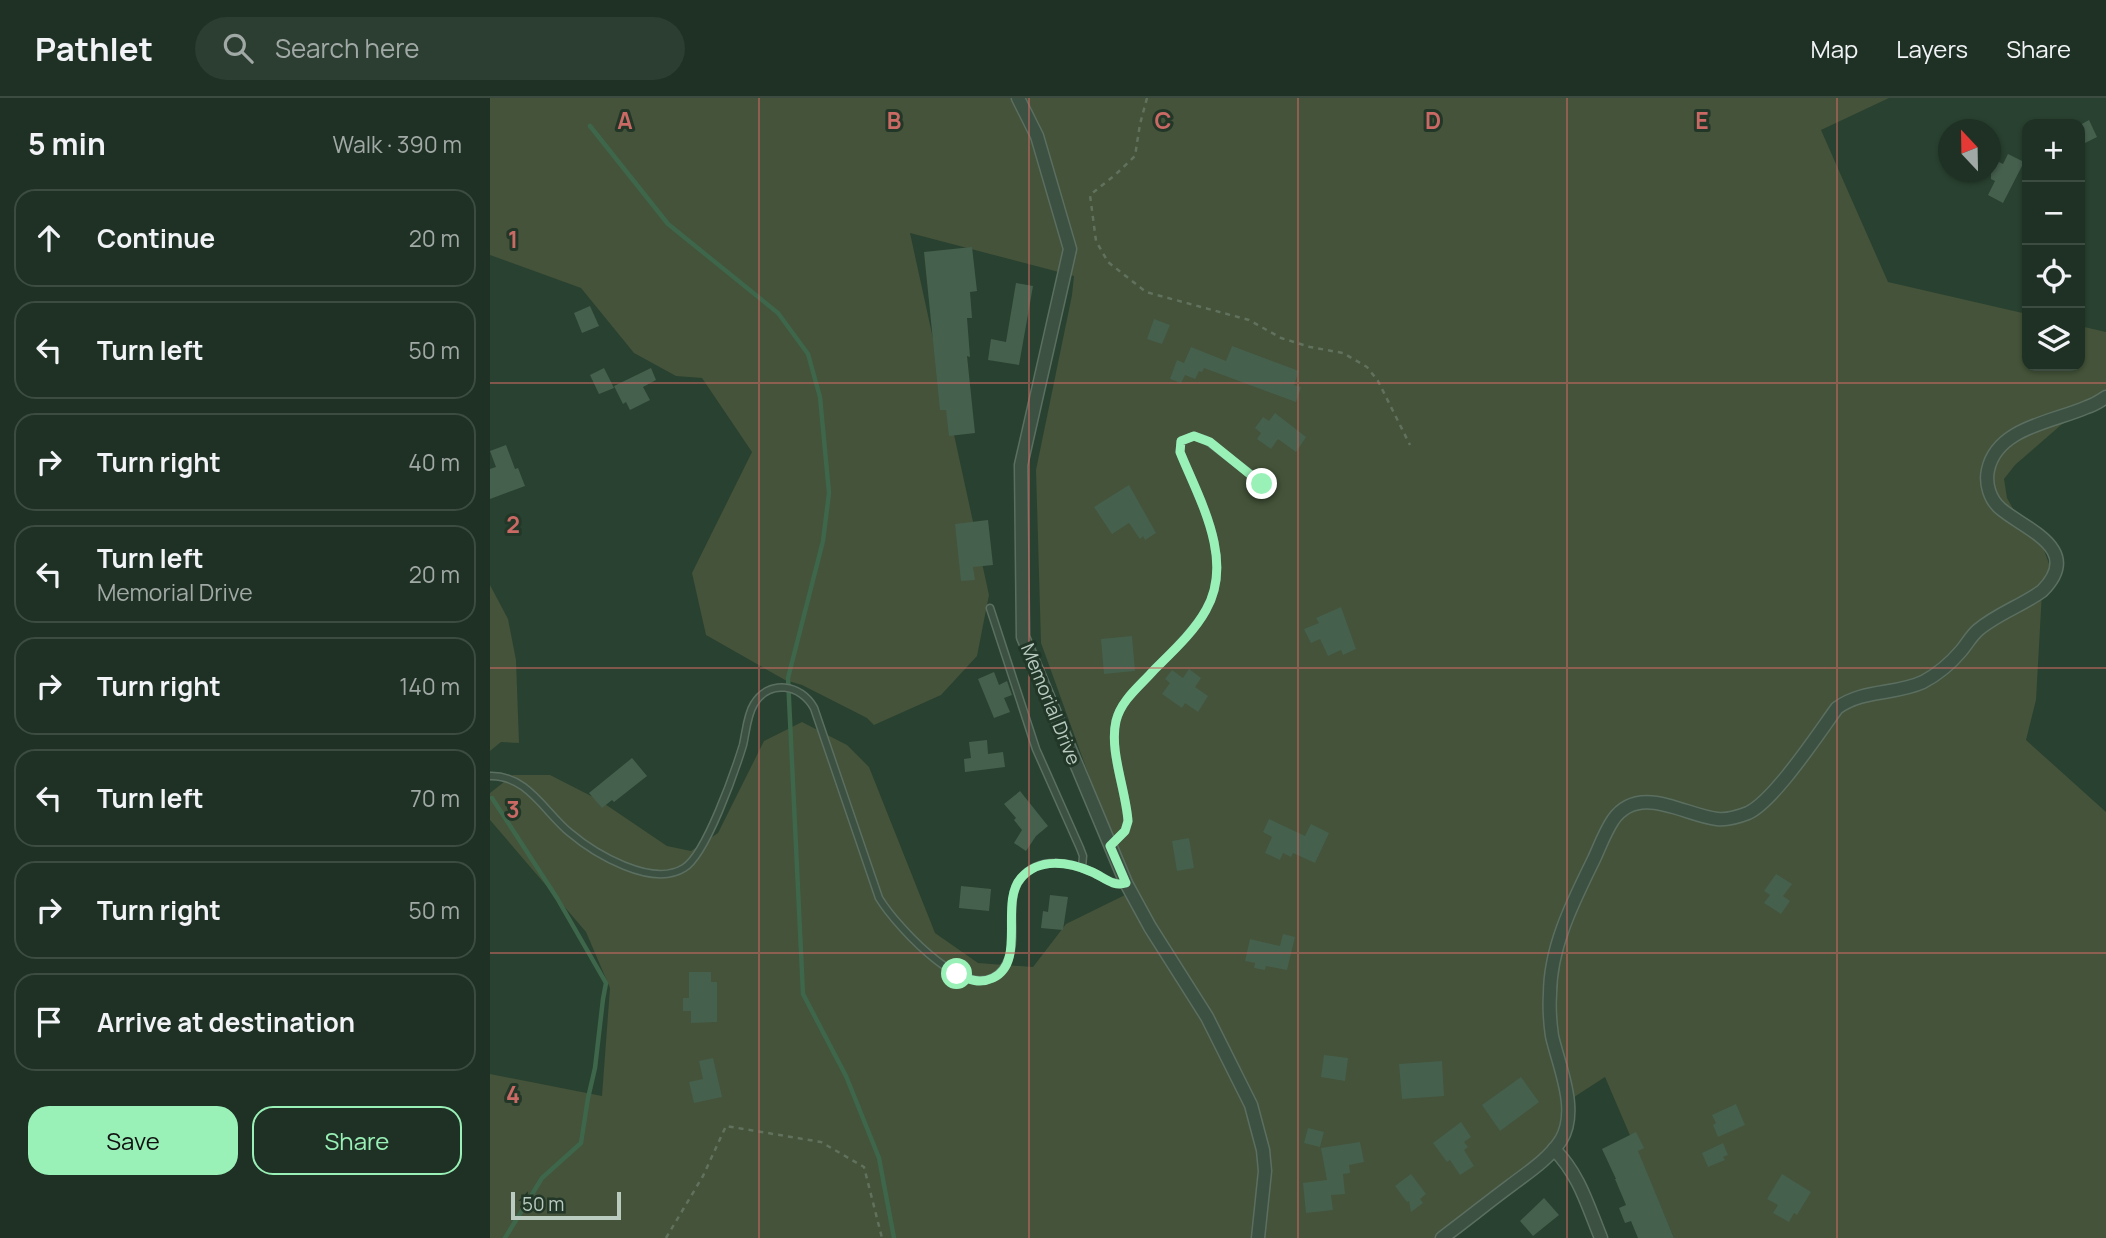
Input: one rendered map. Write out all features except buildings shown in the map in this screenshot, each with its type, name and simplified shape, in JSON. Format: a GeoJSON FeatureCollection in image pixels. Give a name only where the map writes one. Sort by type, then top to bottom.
{"type":"FeatureCollection","features":[{"type":"Feature","properties":{"kind":"street","name":"Memorial Drive"},"geometry":{"type":"LineString","coordinates":[[1018,98],[1037,136],[1070,249],[1021,465],[1023,637],[1126,883],[1207,1017],[1251,1105],[1263,1150],[1265,1171],[1258,1238]]}},
{"type":"Feature","properties":{"kind":"street"},"geometry":{"type":"LineString","coordinates":[[1442,1238],[1525,1174],[1562,1139],[1568,1118],[1565,1089],[1552,1034],[1549,991],[1552,972],[1573,904],[1613,821],[1630,806],[1655,802],[1717,819],[1729,819],[1750,812],[1774,790],[1837,708],[1862,695],[1905,688],[1935,676],[1948,666],[1975,633],[1991,620],[2042,591],[2049,584],[2056,565],[2050,545],[1994,501],[1987,480],[1988,467],[2001,446],[2017,434],[2088,407],[2106,397]]}},
{"type":"Feature","properties":{"kind":"street"},"geometry":{"type":"LineString","coordinates":[[1554,1149],[1569,1165],[1577,1179],[1601,1238]]}},
{"type":"Feature","properties":{"kind":"lane"},"geometry":{"type":"LineString","coordinates":[[1110,846],[1125,831],[1128,821],[1115,741],[1118,714],[1131,695],[1205,612],[1217,582],[1216,553],[1211,531],[1180,452],[1181,441],[1194,436],[1206,440],[1270,489]]}},
{"type":"Feature","properties":{"kind":"lane"},"geometry":{"type":"LineString","coordinates":[[990,608],[1036,749],[1083,856],[1082,868]]}},
{"type":"Feature","properties":{"kind":"lane"},"geometry":{"type":"LineString","coordinates":[[490,776],[502,776],[526,787],[551,816],[589,847],[620,863],[654,875],[676,873],[696,859],[712,826],[738,761],[754,704],[770,689],[789,687],[801,692],[814,708],[867,870],[879,898],[889,915],[909,936],[957,974],[971,981],[979,981],[993,978],[1004,968],[1010,953],[1013,892],[1019,881],[1033,868],[1049,863],[1082,868],[1115,884],[1126,883]]}},
{"type":"Feature","properties":{"kind":"path"},"geometry":{"type":"LineString","coordinates":[[1147,98],[1135,156],[1090,195],[1096,241],[1108,262],[1146,292],[1249,320],[1281,338],[1343,354],[1367,367],[1378,382],[1410,445]]}},
{"type":"Feature","properties":{"kind":"path"},"geometry":{"type":"LineString","coordinates":[[666,1238],[703,1175],[726,1126],[821,1142],[864,1167],[882,1238]]}},
{"type":"Feature","properties":{"kind":"green space"},"geometry":{"type":"Polygon","coordinates":[[[490,98],[1889,98],[1821,130],[1888,282],[2022,313],[2022,371],[2085,371],[2085,327],[2106,332],[2106,395],[2061,425],[2015,465],[2004,479],[2007,498],[2025,530],[2035,536],[2044,550],[2056,583],[2042,592],[2036,700],[2026,740],[2106,812],[2106,1238],[1674,1238],[1605,1077],[1568,1101],[1557,1145],[1437,1238],[490,1238],[490,1074],[602,1096],[610,988],[586,932],[490,820],[490,793],[513,775],[550,775],[599,800],[667,846],[691,851],[718,833],[764,741],[802,722],[847,745],[869,767],[935,933],[978,963],[1033,967],[1066,924],[1131,892],[1041,643],[1036,470],[1074,276],[910,233],[989,595],[977,656],[941,695],[874,725],[867,718],[802,685],[785,680],[706,635],[692,573],[752,452],[702,378],[676,376],[634,353],[581,288],[490,255],[490,98]]]}},
{"type":"Feature","properties":{"kind":"green space"},"geometry":{"type":"Polygon","coordinates":[[[490,585],[508,619],[516,660],[519,743],[501,742],[490,751],[490,585]]]}},
{"type":"Feature","properties":{"kind":"waterway"},"geometry":{"type":"LineString","coordinates":[[590,126],[668,224],[778,313],[808,354],[820,397],[829,493],[823,541],[788,678],[803,994],[846,1076],[879,1158],[894,1238]]}},
{"type":"Feature","properties":{"kind":"waterway"},"geometry":{"type":"LineString","coordinates":[[492,798],[557,898],[606,983],[595,1068],[581,1143],[542,1178],[505,1238]]}},
{"type":"Feature","properties":{"kind":"route"},"geometry":{"type":"LineString","coordinates":[[957,974],[971,981],[987,980],[998,975],[1004,968],[1011,946],[1013,892],[1022,877],[1033,868],[1049,863],[1072,865],[1115,884],[1126,883],[1110,846],[1120,838],[1128,821],[1114,732],[1118,714],[1131,695],[1205,612],[1217,582],[1216,553],[1211,531],[1179,444],[1184,439],[1198,436],[1210,442],[1262,484]]}}]}
